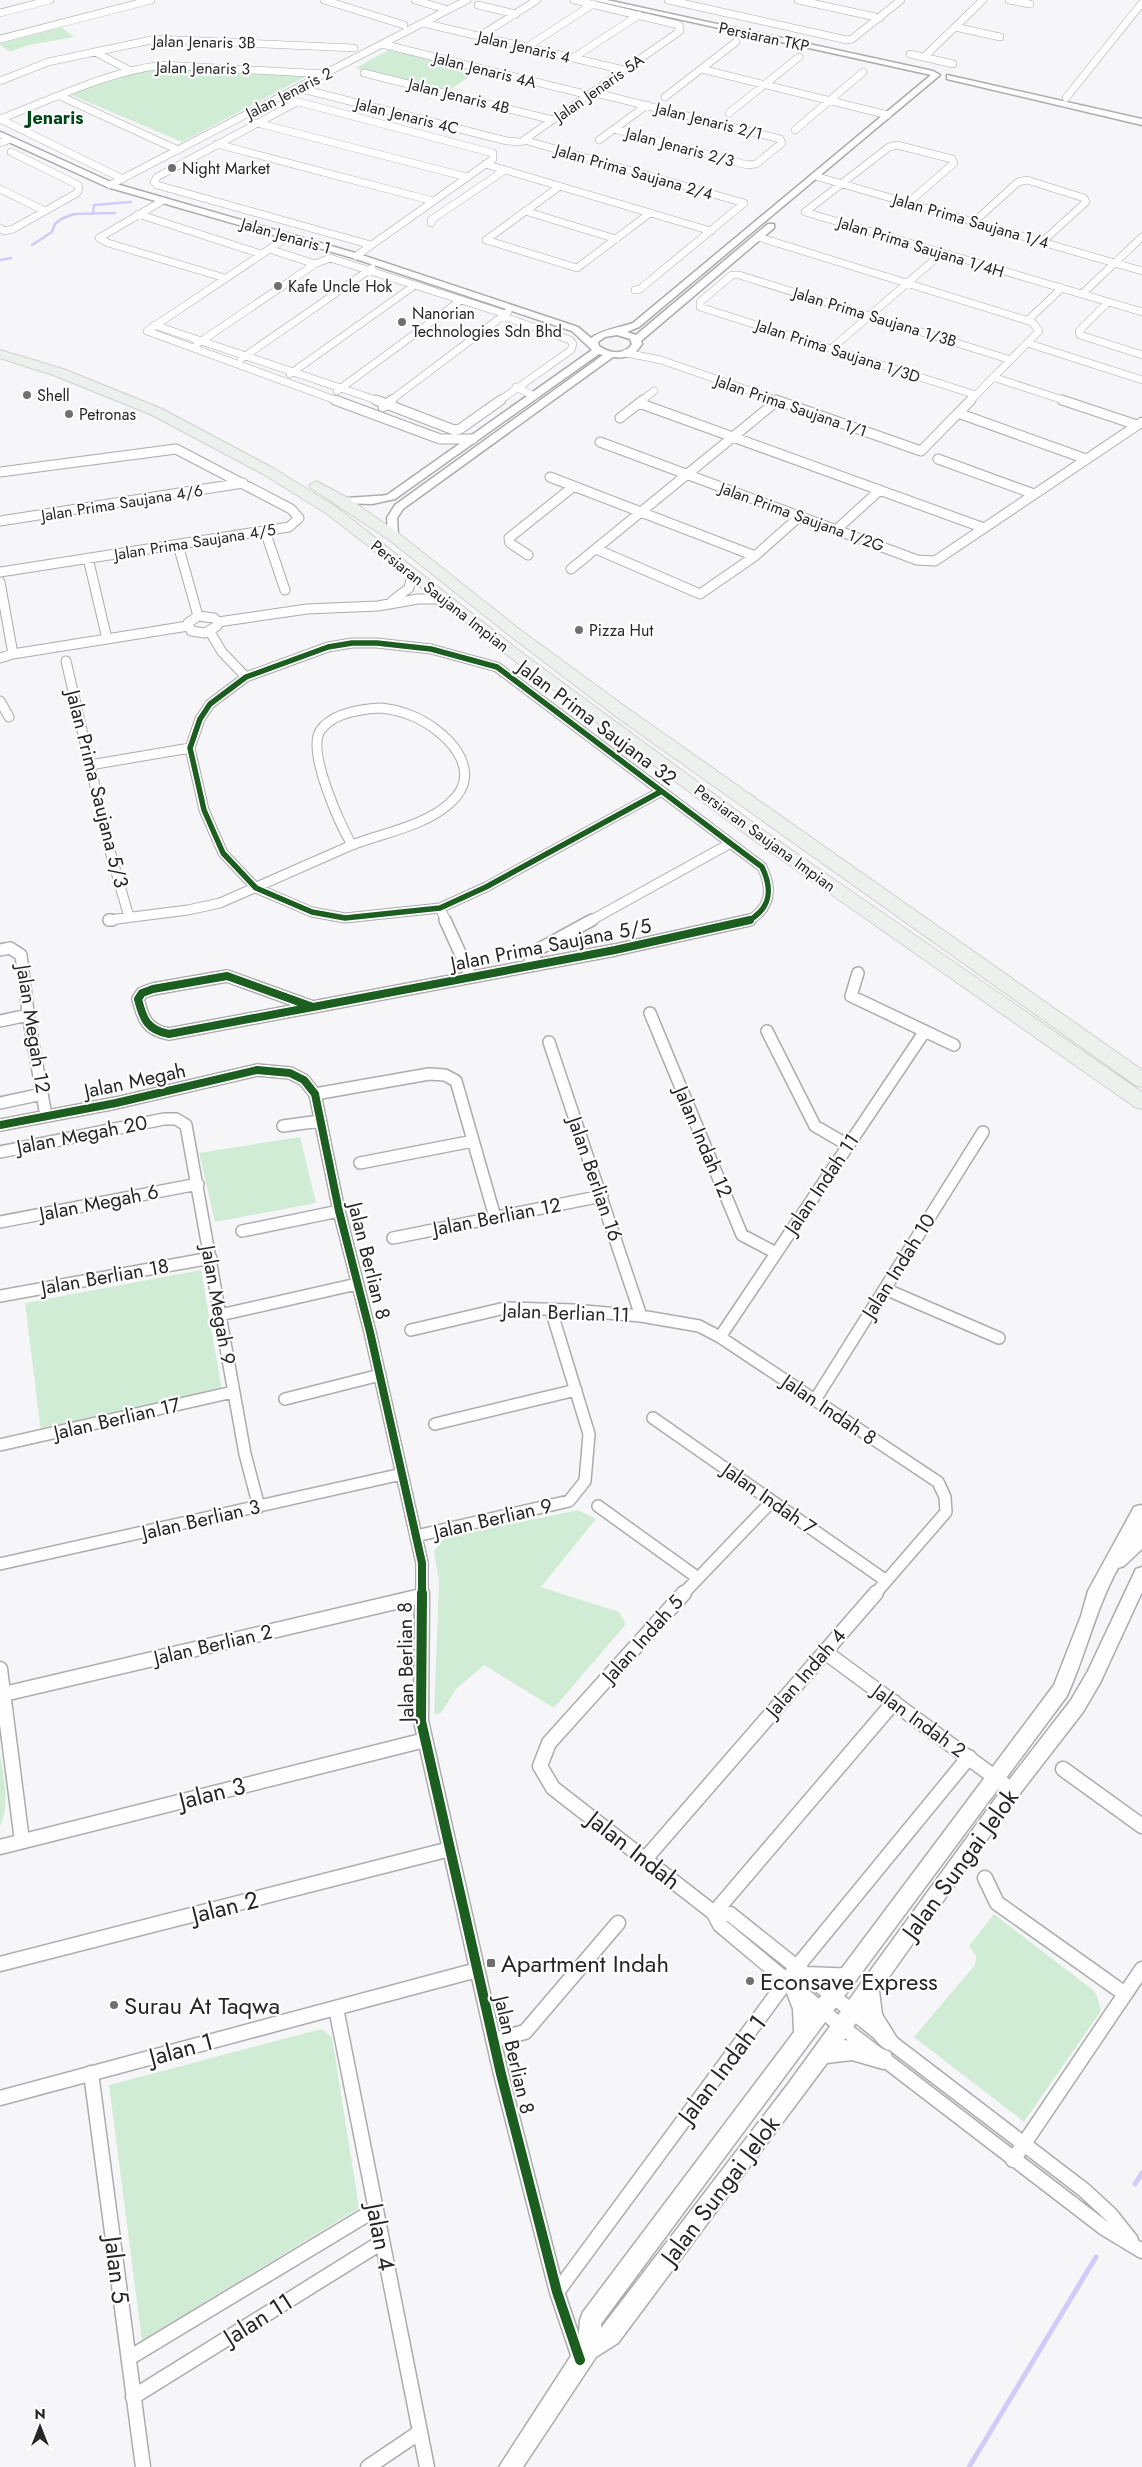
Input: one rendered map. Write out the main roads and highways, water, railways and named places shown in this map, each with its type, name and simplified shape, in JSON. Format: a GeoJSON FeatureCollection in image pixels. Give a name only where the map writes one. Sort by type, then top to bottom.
{"type":"FeatureCollection","features":[{"type":"Feature","properties":{"kind":"highway","name":"Persiaran Saujana Impian"},"geometry":{"type":"LineString","coordinates":[[0,343],[80,369],[205,422],[343,501],[393,536],[514,632],[614,706],[1142,1080]]}},
{"type":"Feature","properties":{"kind":"highway","name":"Persiaran Saujana Impian"},"geometry":{"type":"LineString","coordinates":[[0,354],[97,387],[157,412],[268,471],[331,510],[520,658],[761,837],[1142,1102]]}},
{"type":"Feature","properties":{"kind":"waterway"},"geometry":{"type":"LineString","coordinates":[[93,213],[94,205],[131,202]]}},
{"type":"Feature","properties":{"kind":"waterway"},"geometry":{"type":"LineString","coordinates":[[32,245],[52,232],[55,224],[61,219],[74,214],[115,213]]}},
{"type":"Feature","properties":{"kind":"waterway"},"geometry":{"type":"LineString","coordinates":[[0,260],[11,258]]}},
{"type":"Feature","properties":{"kind":"waterway"},"geometry":{"type":"LineString","coordinates":[[1135,2184],[1142,2173]]}},
{"type":"Feature","properties":{"kind":"waterway"},"geometry":{"type":"LineString","coordinates":[[969,2467],[1096,2257]]}},
{"type":"Feature","properties":{"kind":"place","name":"Night Market"},"geometry":{"type":"Point","coordinates":[172,168]}},
{"type":"Feature","properties":{"kind":"place","name":"Kafe Uncle Hok"},"geometry":{"type":"Point","coordinates":[278,286]}},
{"type":"Feature","properties":{"kind":"place","name":"Nanorian Technologies Sdn Bhd"},"geometry":{"type":"Point","coordinates":[402,322]}},
{"type":"Feature","properties":{"kind":"place","name":"Shell"},"geometry":{"type":"Point","coordinates":[27,395]}},
{"type":"Feature","properties":{"kind":"place","name":"Petronas"},"geometry":{"type":"Point","coordinates":[69,414]}},
{"type":"Feature","properties":{"kind":"place","name":"Pizza Hut"},"geometry":{"type":"Point","coordinates":[579,630]}},
{"type":"Feature","properties":{"kind":"place","name":"Apartment Indah"},"geometry":{"type":"Point","coordinates":[491,1963]}},
{"type":"Feature","properties":{"kind":"place","name":"Econsave Express"},"geometry":{"type":"Point","coordinates":[750,1981]}},
{"type":"Feature","properties":{"kind":"place","name":"Surau At Taqwa"},"geometry":{"type":"Point","coordinates":[114,2005]}},
{"type":"Feature","properties":{"kind":"district","name":"Jenaris"},"geometry":{"type":"Point","coordinates":[55,118]}}]}
